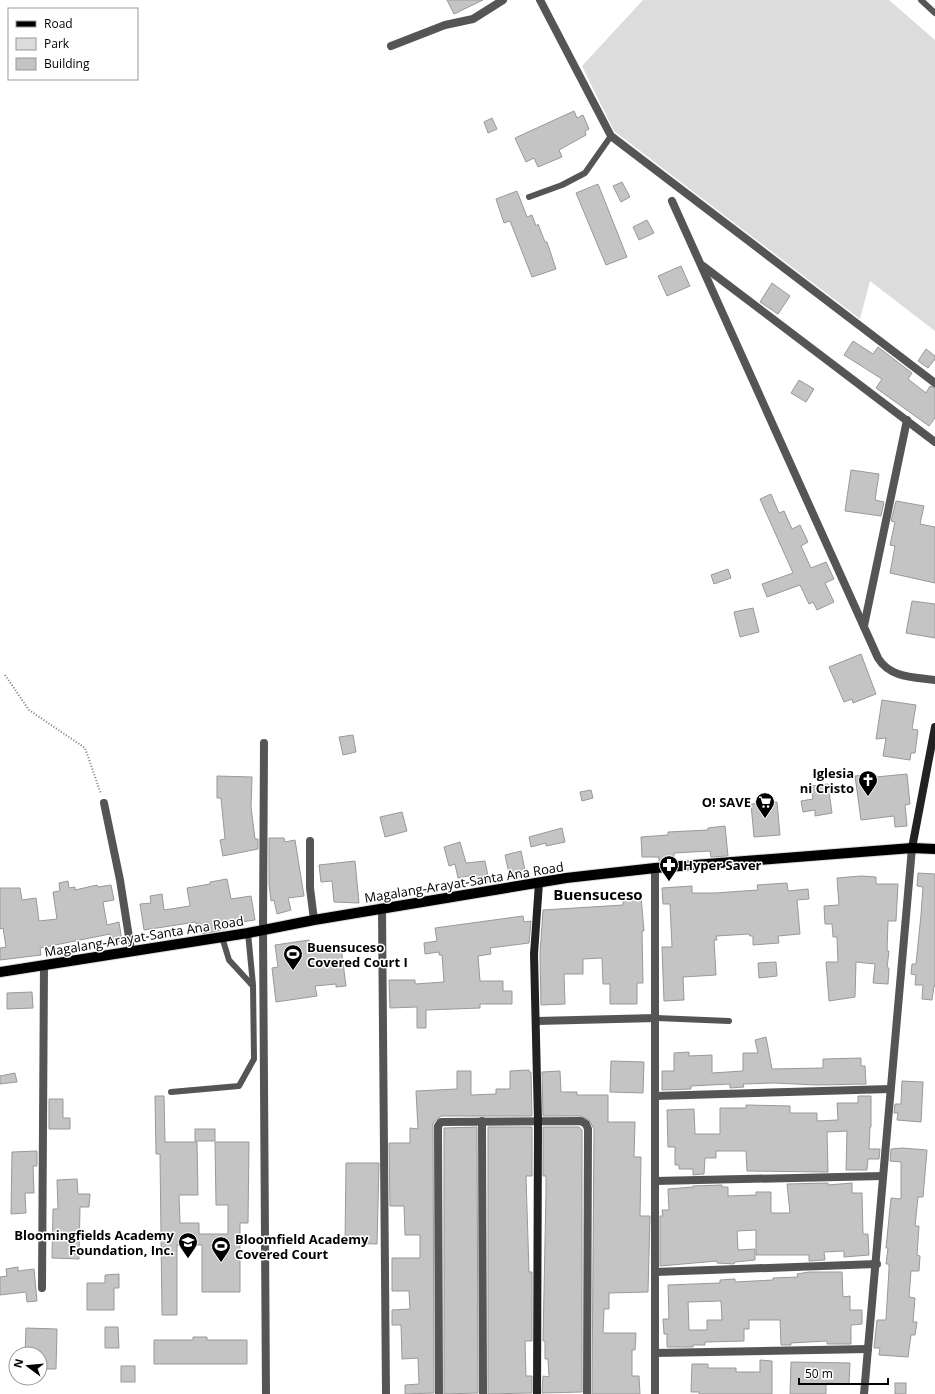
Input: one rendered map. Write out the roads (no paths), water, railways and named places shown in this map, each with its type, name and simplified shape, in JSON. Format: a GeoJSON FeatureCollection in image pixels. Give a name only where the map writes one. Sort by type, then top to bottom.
{"type":"FeatureCollection","features":[{"type":"Feature","properties":{"kind":"main road","name":"Magalang-Arayat-Santa Ana Road"},"geometry":{"type":"LineString","coordinates":[[0,972],[131,950],[248,933],[314,920],[539,883],[655,868],[912,848],[935,850]]}},
{"type":"Feature","properties":{"kind":"street"},"geometry":{"type":"LineString","coordinates":[[391,46],[444,25],[473,19],[502,0]]}},
{"type":"Feature","properties":{"kind":"street"},"geometry":{"type":"LineString","coordinates":[[540,0],[611,136],[935,383]]}},
{"type":"Feature","properties":{"kind":"street"},"geometry":{"type":"LineString","coordinates":[[672,201],[878,658],[887,670],[899,674],[935,680]]}},
{"type":"Feature","properties":{"kind":"street"},"geometry":{"type":"LineString","coordinates":[[701,265],[935,442]]}},
{"type":"Feature","properties":{"kind":"street"},"geometry":{"type":"LineString","coordinates":[[864,626],[907,420]]}},
{"type":"Feature","properties":{"kind":"street"},"geometry":{"type":"LineString","coordinates":[[864,1394],[912,848],[935,727]]}},
{"type":"Feature","properties":{"kind":"street"},"geometry":{"type":"LineString","coordinates":[[264,743],[263,930],[266,1394]]}},
{"type":"Feature","properties":{"kind":"street"},"geometry":{"type":"LineString","coordinates":[[104,803],[120,880],[131,950]]}},
{"type":"Feature","properties":{"kind":"street"},"geometry":{"type":"LineString","coordinates":[[310,841],[310,888],[314,920]]}},
{"type":"Feature","properties":{"kind":"street"},"geometry":{"type":"LineString","coordinates":[[655,868],[655,1394]]}},
{"type":"Feature","properties":{"kind":"street"},"geometry":{"type":"LineString","coordinates":[[537,1394],[538,1121],[537,1021],[534,954],[539,883]]}},
{"type":"Feature","properties":{"kind":"street"},"geometry":{"type":"LineString","coordinates":[[382,909],[386,1394]]}},
{"type":"Feature","properties":{"kind":"street"},"geometry":{"type":"LineString","coordinates":[[42,1288],[44,965]]}},
{"type":"Feature","properties":{"kind":"street"},"geometry":{"type":"LineString","coordinates":[[537,1021],[656,1018]]}},
{"type":"Feature","properties":{"kind":"street"},"geometry":{"type":"LineString","coordinates":[[655,1096],[890,1089]]}},
{"type":"Feature","properties":{"kind":"street"},"geometry":{"type":"LineString","coordinates":[[482,1121],[483,1394]]}},
{"type":"Feature","properties":{"kind":"street"},"geometry":{"type":"LineString","coordinates":[[439,1394],[438,1126],[441,1122],[581,1121],[586,1124],[588,1129],[586,1394]]}},
{"type":"Feature","properties":{"kind":"street"},"geometry":{"type":"LineString","coordinates":[[655,1181],[883,1176]]}},
{"type":"Feature","properties":{"kind":"street"},"geometry":{"type":"LineString","coordinates":[[655,1272],[876,1264]]}},
{"type":"Feature","properties":{"kind":"street"},"geometry":{"type":"LineString","coordinates":[[655,1353],[868,1349]]}},
{"type":"Feature","properties":{"kind":"lane"},"geometry":{"type":"LineString","coordinates":[[921,0],[935,12]]}},
{"type":"Feature","properties":{"kind":"lane"},"geometry":{"type":"LineString","coordinates":[[529,197],[562,186],[585,173],[611,136]]}},
{"type":"Feature","properties":{"kind":"lane"},"geometry":{"type":"LineString","coordinates":[[171,1092],[239,1086],[254,1059],[252,986],[248,933]]}},
{"type":"Feature","properties":{"kind":"lane"},"geometry":{"type":"LineString","coordinates":[[222,937],[229,960],[252,986]]}},
{"type":"Feature","properties":{"kind":"lane"},"geometry":{"type":"LineString","coordinates":[[656,1018],[729,1021]]}},
{"type":"Feature","properties":{"kind":"place","name":"Iglesia ni Cristo"},"geometry":{"type":"Point","coordinates":[868,797]}},
{"type":"Feature","properties":{"kind":"place","name":"O! SAVE"},"geometry":{"type":"Point","coordinates":[765,819]}},
{"type":"Feature","properties":{"kind":"place","name":"Hyper Saver"},"geometry":{"type":"Point","coordinates":[669,882]}},
{"type":"Feature","properties":{"kind":"place","name":"Buensuceso Covered Court I"},"geometry":{"type":"Point","coordinates":[293,971]}},
{"type":"Feature","properties":{"kind":"place","name":"Bloomingfields Academy Foundation, Inc."},"geometry":{"type":"Point","coordinates":[188,1259]}},
{"type":"Feature","properties":{"kind":"place","name":"Bloomfield Academy Covered Court"},"geometry":{"type":"Point","coordinates":[221,1263]}},
{"type":"Feature","properties":{"kind":"district","name":"Buensuceso"},"geometry":{"type":"Point","coordinates":[598,894]}}]}
